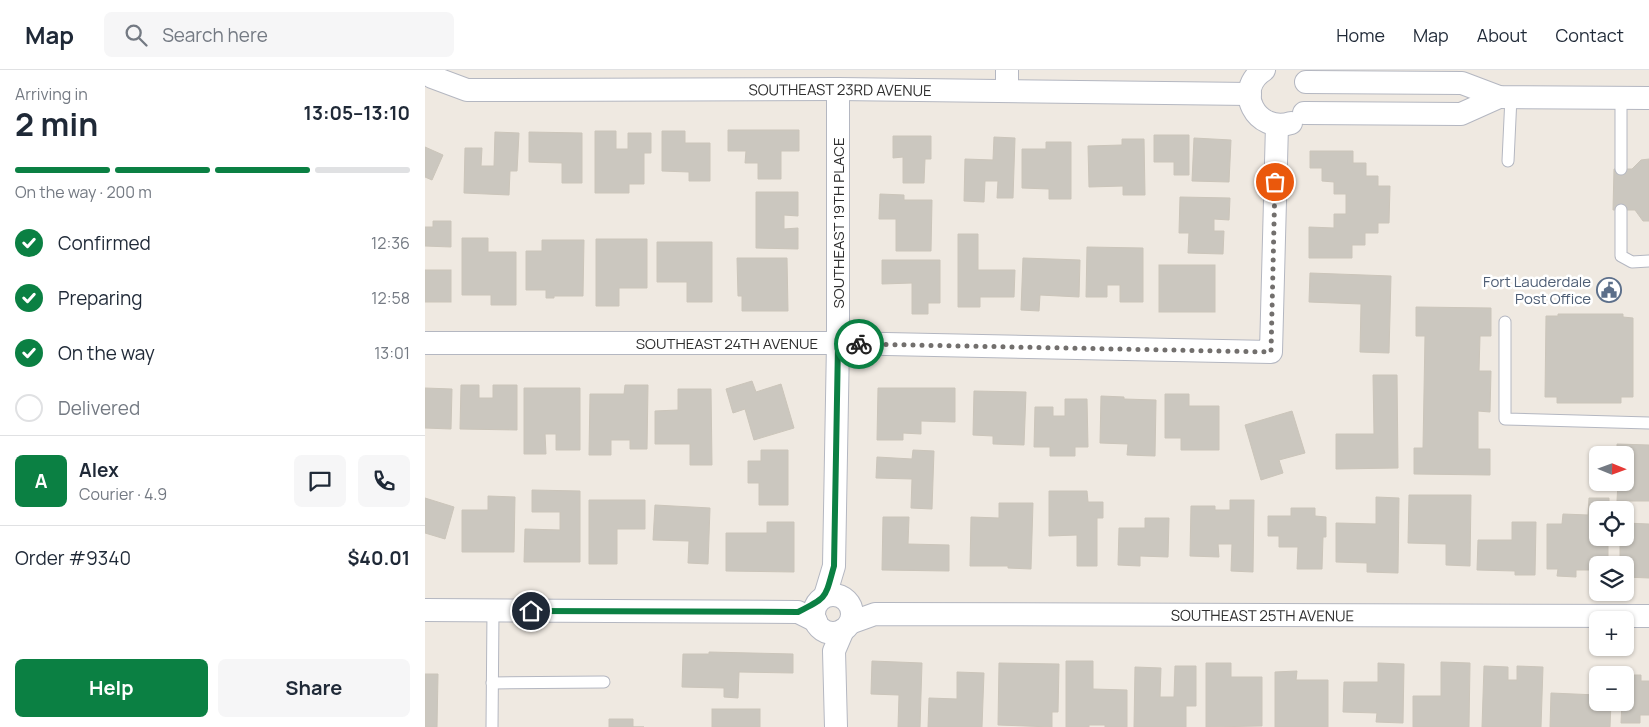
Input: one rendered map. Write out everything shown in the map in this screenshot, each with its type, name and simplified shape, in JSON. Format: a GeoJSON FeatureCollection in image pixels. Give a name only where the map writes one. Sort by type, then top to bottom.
{"type":"FeatureCollection","features":[{"type":"Feature","properties":{"kind":"street"},"geometry":{"type":"LineString","coordinates":[[1264,70],[1255,78],[1251,86],[1251,103],[1254,111],[1260,118],[1268,123],[1277,125],[1292,123],[1304,113],[1309,98],[1300,76],[1462,83],[1505,97],[1649,98]]}},
{"type":"Feature","properties":{"kind":"street","name":"SOUTHEAST 23RD AVENUE"},"geometry":{"type":"LineString","coordinates":[[430,73],[467,90],[838,89],[1007,80],[1250,94]]}},
{"type":"Feature","properties":{"kind":"street","name":"SOUTHEAST 19TH PLACE"},"geometry":{"type":"LineString","coordinates":[[836,727],[834,652],[830,613],[834,566],[838,344],[838,89]]}},
{"type":"Feature","properties":{"kind":"street"},"geometry":{"type":"LineString","coordinates":[[1304,113],[1461,114],[1505,97]]}},
{"type":"Feature","properties":{"kind":"street","name":"SOUTHEAST 24TH AVENUE"},"geometry":{"type":"LineString","coordinates":[[425,343],[881,344],[1271,352],[1277,125]]}},
{"type":"Feature","properties":{"kind":"street","name":"SOUTHEAST 25TH AVENUE"},"geometry":{"type":"LineString","coordinates":[[425,610],[875,614],[1649,616]]}},
{"type":"Feature","properties":{"kind":"lane"},"geometry":{"type":"LineString","coordinates":[[1505,97],[1509,162]]}},
{"type":"Feature","properties":{"kind":"lane"},"geometry":{"type":"LineString","coordinates":[[1621,98],[1621,169]]}},
{"type":"Feature","properties":{"kind":"lane"},"geometry":{"type":"LineString","coordinates":[[1621,210],[1621,256],[1632,262],[1649,261]]}},
{"type":"Feature","properties":{"kind":"lane"},"geometry":{"type":"LineString","coordinates":[[1505,322],[1505,420],[1649,423]]}},
{"type":"Feature","properties":{"kind":"lane"},"geometry":{"type":"LineString","coordinates":[[492,727],[493,611]]}},
{"type":"Feature","properties":{"kind":"lane"},"geometry":{"type":"LineString","coordinates":[[492,683],[604,682]]}},
{"type":"Feature","properties":{"kind":"building"},"geometry":{"type":"Polygon","coordinates":[[[728,130],[799,130],[799,151],[781,151],[781,179],[758,179],[758,163],[745,163],[746,151],[728,151],[728,130]]]}},
{"type":"Feature","properties":{"kind":"building"},"geometry":{"type":"Polygon","coordinates":[[[595,131],[616,131],[616,149],[628,149],[628,133],[651,133],[651,153],[644,153],[644,184],[629,184],[629,193],[595,193],[595,131]]]}},
{"type":"Feature","properties":{"kind":"building"},"geometry":{"type":"Polygon","coordinates":[[[662,131],[685,131],[685,143],[710,143],[710,181],[689,181],[689,172],[662,171],[662,131]]]}},
{"type":"Feature","properties":{"kind":"building"},"geometry":{"type":"Polygon","coordinates":[[[495,132],[519,133],[517,171],[510,171],[509,195],[464,193],[465,148],[482,148],[481,166],[494,166],[495,132]]]}},
{"type":"Feature","properties":{"kind":"building"},"geometry":{"type":"Polygon","coordinates":[[[529,132],[582,133],[582,183],[562,183],[562,163],[529,162],[529,132]]]}},
{"type":"Feature","properties":{"kind":"building"},"geometry":{"type":"Polygon","coordinates":[[[1154,135],[1189,135],[1189,175],[1174,175],[1174,162],[1154,162],[1154,135]]]}},
{"type":"Feature","properties":{"kind":"building"},"geometry":{"type":"Polygon","coordinates":[[[893,136],[931,136],[931,159],[925,159],[924,183],[903,183],[903,157],[893,158],[893,136]]]}},
{"type":"Feature","properties":{"kind":"building"},"geometry":{"type":"Polygon","coordinates":[[[994,137],[1015,138],[1013,198],[997,198],[998,181],[985,181],[984,202],[964,201],[965,159],[993,160],[994,137]]]}},
{"type":"Feature","properties":{"kind":"building"},"geometry":{"type":"Polygon","coordinates":[[[1194,138],[1231,140],[1229,182],[1192,181],[1194,138]]]}},
{"type":"Feature","properties":{"kind":"building"},"geometry":{"type":"Polygon","coordinates":[[[1122,139],[1144,139],[1145,195],[1123,195],[1123,186],[1089,187],[1088,146],[1122,145],[1122,139]]]}},
{"type":"Feature","properties":{"kind":"building"},"geometry":{"type":"Polygon","coordinates":[[[1046,142],[1071,142],[1071,199],[1049,199],[1049,189],[1022,188],[1022,149],[1046,149],[1046,142]]]}},
{"type":"Feature","properties":{"kind":"building"},"geometry":{"type":"Polygon","coordinates":[[[425,147],[443,155],[432,180],[425,177],[425,147]]]}},
{"type":"Feature","properties":{"kind":"building"},"geometry":{"type":"Polygon","coordinates":[[[1310,151],[1353,151],[1353,163],[1366,163],[1366,176],[1378,176],[1378,186],[1390,186],[1389,223],[1378,223],[1378,233],[1365,233],[1365,245],[1352,245],[1352,258],[1309,258],[1309,227],[1334,228],[1334,214],[1346,214],[1346,194],[1334,194],[1334,182],[1322,181],[1322,168],[1310,168],[1310,151]]]}},
{"type":"Feature","properties":{"kind":"building"},"geometry":{"type":"Polygon","coordinates":[[[1649,159],[1649,221],[1643,221],[1635,210],[1613,210],[1614,169],[1632,169],[1641,160],[1649,159]]]}},
{"type":"Feature","properties":{"kind":"building"},"geometry":{"type":"Polygon","coordinates":[[[756,192],[798,192],[798,216],[784,215],[784,229],[798,228],[798,249],[756,248],[756,192]]]}},
{"type":"Feature","properties":{"kind":"building"},"geometry":{"type":"Polygon","coordinates":[[[880,194],[904,195],[904,200],[932,200],[931,251],[896,251],[896,219],[879,219],[880,194]]]}},
{"type":"Feature","properties":{"kind":"building"},"geometry":{"type":"Polygon","coordinates":[[[1180,197],[1230,198],[1229,220],[1214,219],[1214,231],[1224,231],[1223,254],[1188,253],[1189,233],[1179,233],[1180,197]]]}},
{"type":"Feature","properties":{"kind":"building"},"geometry":{"type":"Polygon","coordinates":[[[433,221],[451,221],[451,247],[425,246],[425,227],[433,227],[433,221]]]}},
{"type":"Feature","properties":{"kind":"building"},"geometry":{"type":"Polygon","coordinates":[[[958,234],[978,234],[978,270],[1015,270],[1014,297],[980,297],[980,307],[958,307],[958,234]]]}},
{"type":"Feature","properties":{"kind":"building"},"geometry":{"type":"Polygon","coordinates":[[[462,238],[488,238],[488,252],[516,252],[516,305],[491,305],[491,295],[462,295],[462,238]]]}},
{"type":"Feature","properties":{"kind":"building"},"geometry":{"type":"Polygon","coordinates":[[[596,239],[647,239],[647,288],[619,288],[619,306],[596,306],[596,239]]]}},
{"type":"Feature","properties":{"kind":"building"},"geometry":{"type":"Polygon","coordinates":[[[542,240],[584,240],[583,296],[554,296],[554,298],[546,298],[546,290],[526,290],[526,251],[542,251],[542,240]]]}},
{"type":"Feature","properties":{"kind":"building"},"geometry":{"type":"Polygon","coordinates":[[[657,242],[712,242],[712,302],[687,302],[687,282],[657,282],[657,242]]]}},
{"type":"Feature","properties":{"kind":"building"},"geometry":{"type":"Polygon","coordinates":[[[1087,247],[1143,248],[1143,302],[1120,302],[1120,285],[1107,285],[1107,297],[1086,297],[1087,247]]]}},
{"type":"Feature","properties":{"kind":"building"},"geometry":{"type":"Polygon","coordinates":[[[737,258],[787,258],[788,311],[742,311],[742,296],[738,296],[737,258]]]}},
{"type":"Feature","properties":{"kind":"building"},"geometry":{"type":"Polygon","coordinates":[[[1023,258],[1080,260],[1079,297],[1040,295],[1039,311],[1021,310],[1023,258]]]}},
{"type":"Feature","properties":{"kind":"building"},"geometry":{"type":"Polygon","coordinates":[[[882,260],[940,260],[940,303],[928,303],[928,314],[912,314],[912,283],[882,284],[882,260]]]}},
{"type":"Feature","properties":{"kind":"building"},"geometry":{"type":"Polygon","coordinates":[[[1159,265],[1215,265],[1215,312],[1159,312],[1159,265]]]}},
{"type":"Feature","properties":{"kind":"building"},"geometry":{"type":"Polygon","coordinates":[[[425,270],[451,270],[451,302],[425,302],[425,270]]]}},
{"type":"Feature","properties":{"kind":"building"},"geometry":{"type":"Polygon","coordinates":[[[1310,273],[1391,276],[1389,353],[1360,352],[1361,304],[1309,302],[1310,273]]]}},
{"type":"Feature","properties":{"kind":"building"},"geometry":{"type":"Polygon","coordinates":[[[1416,307],[1491,308],[1491,336],[1480,336],[1479,371],[1491,371],[1490,412],[1478,411],[1478,449],[1490,449],[1490,475],[1414,474],[1414,448],[1423,448],[1425,336],[1416,336],[1416,307]]]}},
{"type":"Feature","properties":{"kind":"building"},"geometry":{"type":"Polygon","coordinates":[[[1558,314],[1623,314],[1623,317],[1633,318],[1633,397],[1621,397],[1621,403],[1557,403],[1557,397],[1545,397],[1546,316],[1558,316],[1558,314]]]}},
{"type":"Feature","properties":{"kind":"building"},"geometry":{"type":"Polygon","coordinates":[[[1373,375],[1397,375],[1398,468],[1336,469],[1336,434],[1374,434],[1373,375]]]}},
{"type":"Feature","properties":{"kind":"building"},"geometry":{"type":"Polygon","coordinates":[[[752,381],[756,392],[781,384],[794,428],[754,440],[745,409],[733,413],[726,389],[752,381]]]}},
{"type":"Feature","properties":{"kind":"building"},"geometry":{"type":"Polygon","coordinates":[[[461,385],[479,385],[479,398],[493,398],[493,385],[517,385],[517,430],[460,429],[461,385]]]}},
{"type":"Feature","properties":{"kind":"building"},"geometry":{"type":"Polygon","coordinates":[[[625,385],[648,385],[647,449],[630,449],[630,440],[611,440],[611,455],[589,455],[590,394],[624,394],[625,385]]]}},
{"type":"Feature","properties":{"kind":"building"},"geometry":{"type":"Polygon","coordinates":[[[425,388],[452,389],[451,429],[425,428],[425,388]]]}},
{"type":"Feature","properties":{"kind":"building"},"geometry":{"type":"Polygon","coordinates":[[[524,388],[580,388],[580,450],[556,450],[556,434],[545,434],[546,454],[524,454],[524,388]]]}},
{"type":"Feature","properties":{"kind":"building"},"geometry":{"type":"Polygon","coordinates":[[[878,388],[955,388],[955,422],[921,421],[921,434],[903,433],[903,440],[877,440],[878,388]]]}},
{"type":"Feature","properties":{"kind":"building"},"geometry":{"type":"Polygon","coordinates":[[[678,389],[711,389],[712,465],[690,465],[690,444],[655,444],[655,411],[678,410],[678,389]]]}},
{"type":"Feature","properties":{"kind":"building"},"geometry":{"type":"Polygon","coordinates":[[[974,391],[1026,392],[1024,445],[993,444],[993,436],[973,435],[974,391]]]}},
{"type":"Feature","properties":{"kind":"building"},"geometry":{"type":"Polygon","coordinates":[[[1165,394],[1189,394],[1189,406],[1219,406],[1219,450],[1181,450],[1181,438],[1165,438],[1165,394]]]}},
{"type":"Feature","properties":{"kind":"building"},"geometry":{"type":"Polygon","coordinates":[[[1101,396],[1156,400],[1155,456],[1127,455],[1128,444],[1100,443],[1101,396]]]}},
{"type":"Feature","properties":{"kind":"building"},"geometry":{"type":"Polygon","coordinates":[[[1065,399],[1087,399],[1088,447],[1075,447],[1075,456],[1050,456],[1050,447],[1034,447],[1035,407],[1053,407],[1053,416],[1065,416],[1065,399]]]}},
{"type":"Feature","properties":{"kind":"building"},"geometry":{"type":"Polygon","coordinates":[[[1292,411],[1305,453],[1279,460],[1283,473],[1261,480],[1245,425],[1292,411]]]}},
{"type":"Feature","properties":{"kind":"building"},"geometry":{"type":"Polygon","coordinates":[[[1617,444],[1649,445],[1649,501],[1617,501],[1618,491],[1634,491],[1634,446],[1617,446],[1617,444]]]}},
{"type":"Feature","properties":{"kind":"building"},"geometry":{"type":"Polygon","coordinates":[[[761,450],[788,450],[788,505],[759,505],[759,483],[748,483],[748,461],[761,461],[761,450]]]}},
{"type":"Feature","properties":{"kind":"building"},"geometry":{"type":"Polygon","coordinates":[[[913,450],[934,451],[932,509],[911,508],[912,479],[876,478],[877,457],[912,459],[913,450]]]}},
{"type":"Feature","properties":{"kind":"building"},"geometry":{"type":"Polygon","coordinates":[[[532,490],[580,491],[580,562],[524,562],[525,529],[560,530],[560,512],[532,512],[532,490]]]}},
{"type":"Feature","properties":{"kind":"building"},"geometry":{"type":"Polygon","coordinates":[[[1049,491],[1087,491],[1088,502],[1103,502],[1103,518],[1097,518],[1097,566],[1077,566],[1077,535],[1049,536],[1049,491]]]}},
{"type":"Feature","properties":{"kind":"building"},"geometry":{"type":"Polygon","coordinates":[[[1409,495],[1471,495],[1470,566],[1446,565],[1446,544],[1408,543],[1409,495]]]}},
{"type":"Feature","properties":{"kind":"building"},"geometry":{"type":"Polygon","coordinates":[[[488,496],[515,497],[514,552],[462,552],[462,510],[488,510],[488,496]]]}},
{"type":"Feature","properties":{"kind":"building"},"geometry":{"type":"Polygon","coordinates":[[[1376,497],[1399,498],[1398,573],[1367,572],[1367,563],[1336,562],[1336,523],[1376,524],[1376,497]]]}},
{"type":"Feature","properties":{"kind":"building"},"geometry":{"type":"Polygon","coordinates":[[[425,498],[454,507],[445,539],[425,533],[425,498]]]}},
{"type":"Feature","properties":{"kind":"building"},"geometry":{"type":"Polygon","coordinates":[[[1589,498],[1609,498],[1609,501],[1589,501],[1589,546],[1608,546],[1608,556],[1589,556],[1589,570],[1576,570],[1576,577],[1557,576],[1558,569],[1547,569],[1547,524],[1562,524],[1563,514],[1588,515],[1589,498]]]}},
{"type":"Feature","properties":{"kind":"building"},"geometry":{"type":"Polygon","coordinates":[[[589,500],[645,500],[645,529],[617,529],[617,564],[589,564],[589,500]]]}},
{"type":"Feature","properties":{"kind":"building"},"geometry":{"type":"Polygon","coordinates":[[[1230,500],[1254,500],[1253,572],[1231,571],[1232,544],[1218,544],[1219,557],[1190,556],[1191,506],[1215,506],[1215,510],[1230,510],[1230,500]]]}},
{"type":"Feature","properties":{"kind":"building"},"geometry":{"type":"Polygon","coordinates":[[[999,503],[1033,503],[1031,569],[1008,568],[1008,566],[970,566],[971,517],[999,518],[999,503]]]}},
{"type":"Feature","properties":{"kind":"building"},"geometry":{"type":"Polygon","coordinates":[[[655,505],[710,508],[708,564],[688,563],[689,541],[653,540],[655,505]]]}},
{"type":"Feature","properties":{"kind":"building"},"geometry":{"type":"Polygon","coordinates":[[[1291,508],[1315,508],[1315,516],[1326,517],[1326,537],[1323,537],[1322,569],[1297,569],[1298,547],[1279,547],[1279,536],[1268,536],[1268,516],[1291,516],[1291,508]]]}},
{"type":"Feature","properties":{"kind":"building"},"geometry":{"type":"Polygon","coordinates":[[[883,517],[909,517],[908,544],[949,545],[949,571],[882,570],[883,517]]]}},
{"type":"Feature","properties":{"kind":"building"},"geometry":{"type":"Polygon","coordinates":[[[1145,518],[1169,518],[1168,557],[1140,556],[1140,566],[1118,565],[1119,528],[1145,528],[1145,518]]]}},
{"type":"Feature","properties":{"kind":"building"},"geometry":{"type":"Polygon","coordinates":[[[767,522],[794,522],[794,572],[726,571],[726,533],[767,533],[767,522]]]}},
{"type":"Feature","properties":{"kind":"building"},"geometry":{"type":"Polygon","coordinates":[[[1512,522],[1536,522],[1535,575],[1515,575],[1515,571],[1477,570],[1478,540],[1512,540],[1512,522]]]}},
{"type":"Feature","properties":{"kind":"building"},"geometry":{"type":"Polygon","coordinates":[[[1634,523],[1649,524],[1649,578],[1634,577],[1634,556],[1620,556],[1620,546],[1634,546],[1634,523]]]}},
{"type":"Feature","properties":{"kind":"building"},"geometry":{"type":"Polygon","coordinates":[[[709,652],[793,654],[793,673],[739,672],[738,698],[724,697],[724,688],[682,687],[683,654],[709,654],[709,652]]]}},
{"type":"Feature","properties":{"kind":"building"},"geometry":{"type":"Polygon","coordinates":[[[872,661],[922,663],[920,727],[898,727],[899,695],[871,694],[872,661]]]}},
{"type":"Feature","properties":{"kind":"building"},"geometry":{"type":"Polygon","coordinates":[[[1066,661],[1093,661],[1093,689],[1127,690],[1127,727],[1089,725],[1089,727],[1066,727],[1066,661]]]}},
{"type":"Feature","properties":{"kind":"building"},"geometry":{"type":"Polygon","coordinates":[[[1441,662],[1470,663],[1469,727],[1413,727],[1413,696],[1441,696],[1441,662]]]}},
{"type":"Feature","properties":{"kind":"building"},"geometry":{"type":"Polygon","coordinates":[[[999,663],[1059,664],[1058,712],[1052,712],[1052,727],[998,725],[999,663]]]}},
{"type":"Feature","properties":{"kind":"building"},"geometry":{"type":"Polygon","coordinates":[[[1206,663],[1231,663],[1231,677],[1262,677],[1262,726],[1206,727],[1206,663]]]}},
{"type":"Feature","properties":{"kind":"building"},"geometry":{"type":"Polygon","coordinates":[[[1378,663],[1404,664],[1403,723],[1376,722],[1377,713],[1343,712],[1344,682],[1378,682],[1378,663]]]}},
{"type":"Feature","properties":{"kind":"building"},"geometry":{"type":"Polygon","coordinates":[[[1175,666],[1196,666],[1196,706],[1186,706],[1186,727],[1134,727],[1135,667],[1161,668],[1160,697],[1174,697],[1175,666]]]}},
{"type":"Feature","properties":{"kind":"building"},"geometry":{"type":"Polygon","coordinates":[[[1484,666],[1508,667],[1508,680],[1517,680],[1517,666],[1543,667],[1541,727],[1482,727],[1484,666]]]}},
{"type":"Feature","properties":{"kind":"building"},"geometry":{"type":"Polygon","coordinates":[[[1297,671],[1296,680],[1328,680],[1328,727],[1275,727],[1275,672],[1297,671]]]}},
{"type":"Feature","properties":{"kind":"building"},"geometry":{"type":"Polygon","coordinates":[[[957,672],[984,673],[982,727],[928,727],[929,698],[957,699],[957,672]]]}},
{"type":"Feature","properties":{"kind":"building"},"geometry":{"type":"Polygon","coordinates":[[[425,674],[438,674],[437,727],[425,727],[425,674]]]}},
{"type":"Feature","properties":{"kind":"building"},"geometry":{"type":"Polygon","coordinates":[[[1634,675],[1641,675],[1641,681],[1649,681],[1649,715],[1640,715],[1640,723],[1621,723],[1622,711],[1634,711],[1634,675]]]}},
{"type":"Feature","properties":{"kind":"building"},"geometry":{"type":"Polygon","coordinates":[[[1551,693],[1589,695],[1589,711],[1611,711],[1610,727],[1550,727],[1551,693]]]}},
{"type":"Feature","properties":{"kind":"building"},"geometry":{"type":"Polygon","coordinates":[[[712,709],[760,709],[760,727],[712,727],[712,709]]]}},
{"type":"Feature","properties":{"kind":"building"},"geometry":{"type":"Polygon","coordinates":[[[609,719],[633,719],[633,727],[609,727],[609,719]]]}},
{"type":"Feature","properties":{"kind":"way so far"},"geometry":{"type":"LineString","coordinates":[[859,344],[1271,352],[1275,182]]}},
{"type":"Feature","properties":{"kind":"place","name":"Fort Lauderdale Post Office"},"geometry":{"type":"Point","coordinates":[1609,290]}},
{"type":"Feature","properties":{"kind":"route"},"geometry":{"type":"LineString","coordinates":[[531,611],[798,612],[818,602],[825,596],[834,566],[838,344],[859,344]]}}]}
